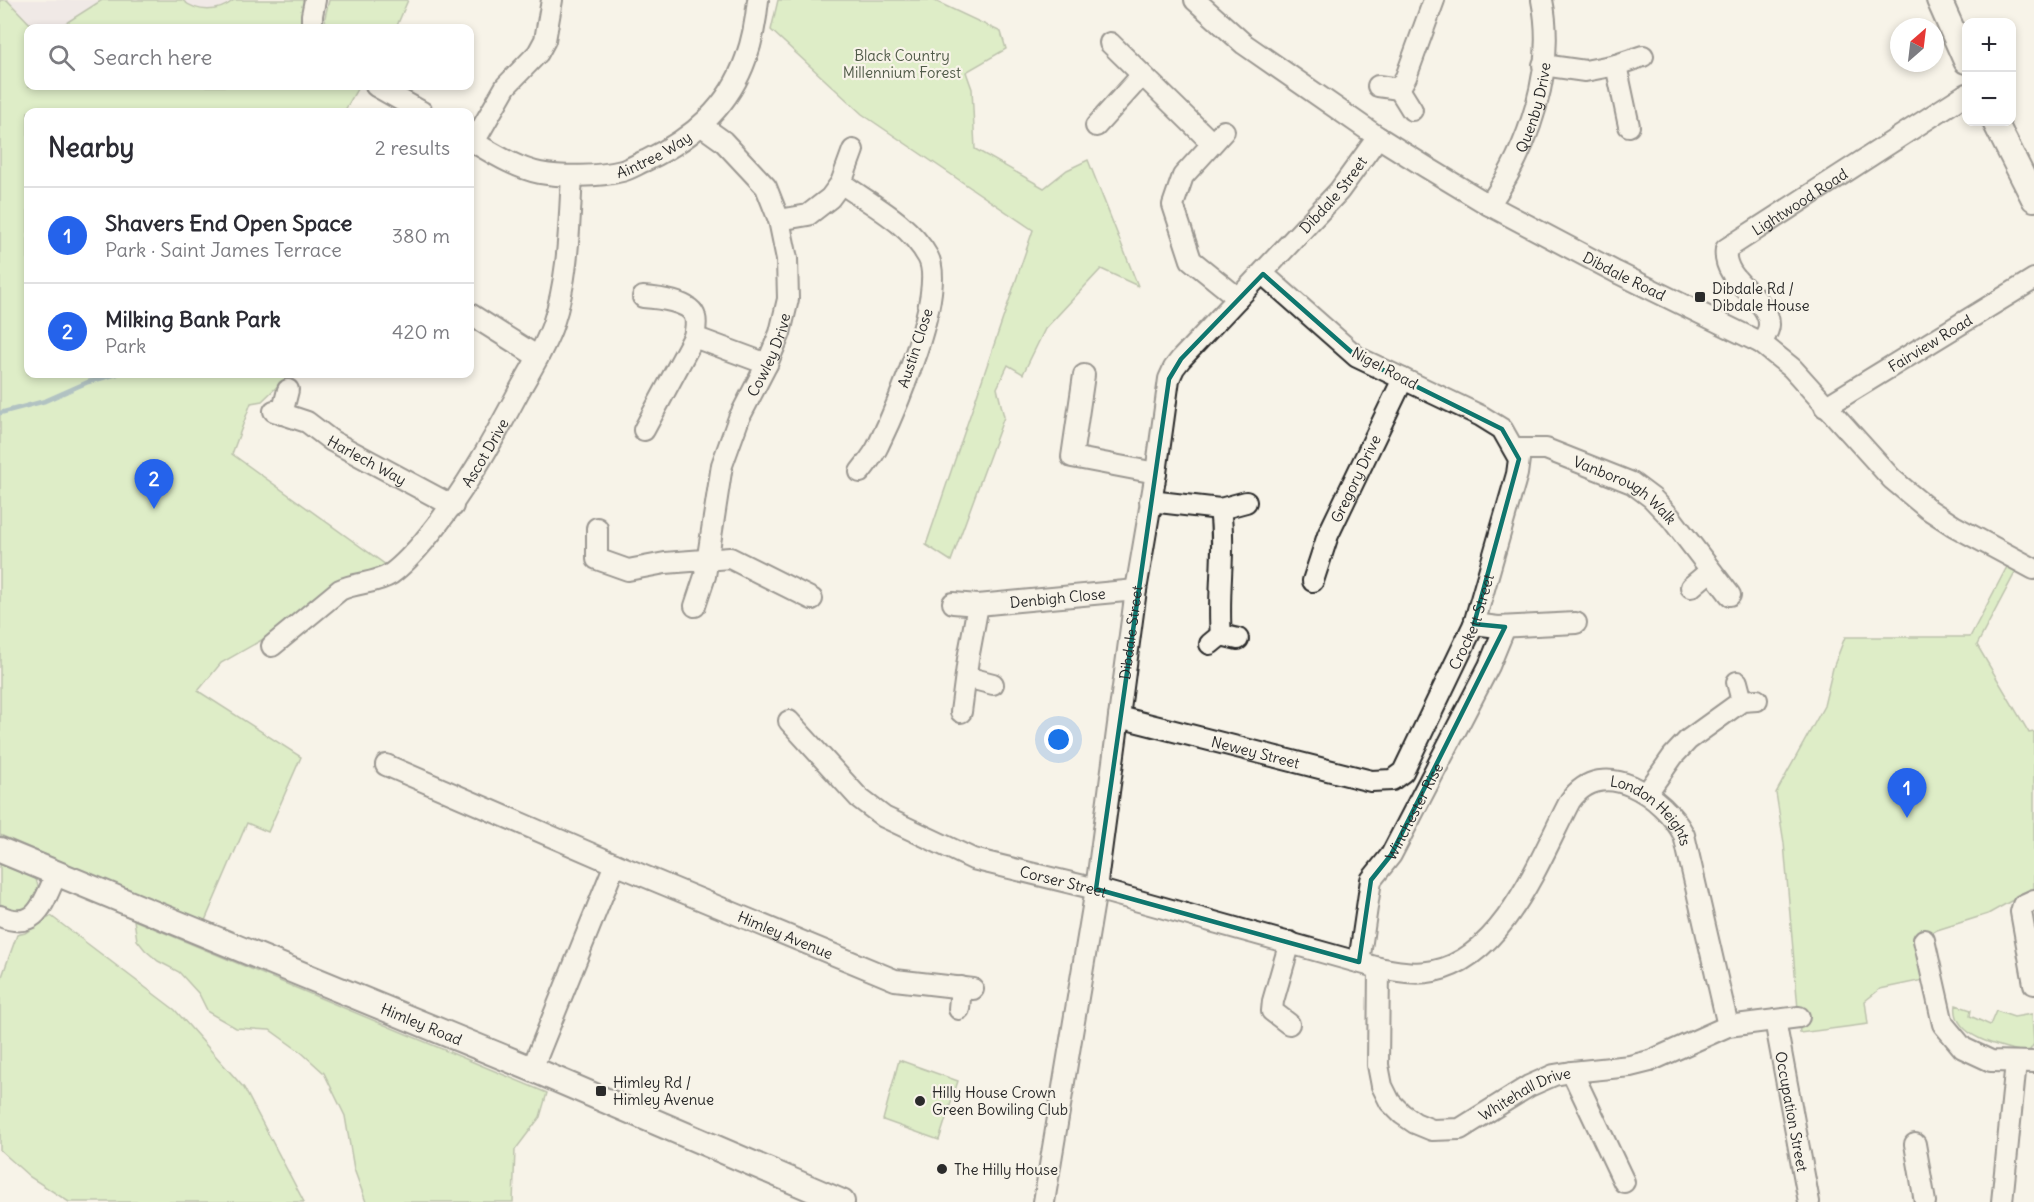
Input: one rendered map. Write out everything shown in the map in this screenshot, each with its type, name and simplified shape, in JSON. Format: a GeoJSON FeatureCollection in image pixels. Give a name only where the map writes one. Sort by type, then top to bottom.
{"type":"FeatureCollection","features":[{"type":"Feature","properties":{"kind":"main road"},"geometry":{"type":"LineString","coordinates":[[1939,0],[1962,52]]}},
{"type":"Feature","properties":{"kind":"main road"},"geometry":{"type":"LineString","coordinates":[[1997,126],[2034,199]]}},
{"type":"Feature","properties":{"kind":"main road","name":"Himley Road"},"geometry":{"type":"LineString","coordinates":[[0,850],[532,1069],[842,1202]]}},
{"type":"Feature","properties":{"kind":"street"},"geometry":{"type":"LineString","coordinates":[[312,24],[315,0]]}},
{"type":"Feature","properties":{"kind":"street"},"geometry":{"type":"LineString","coordinates":[[474,138],[506,86],[538,53],[549,22],[552,0]]}},
{"type":"Feature","properties":{"kind":"street","name":"Aintree Way"},"geometry":{"type":"LineString","coordinates":[[474,142],[525,168],[541,173],[572,176],[622,171],[671,148],[702,126],[728,94],[746,60],[755,26],[758,0]]}},
{"type":"Feature","properties":{"kind":"street","name":"Dibdale Road"},"geometry":{"type":"LineString","coordinates":[[1195,0],[1244,44],[1378,137],[1489,205],[1616,272],[1761,343],[1792,368],[1892,480],[1928,509],[1954,526],[2034,569]]}},
{"type":"Feature","properties":{"kind":"street"},"geometry":{"type":"LineString","coordinates":[[1399,89],[1406,77],[1434,0]]}},
{"type":"Feature","properties":{"kind":"street","name":"Quenby Drive"},"geometry":{"type":"LineString","coordinates":[[1489,205],[1526,140],[1544,64],[1547,35],[1542,0]]}},
{"type":"Feature","properties":{"kind":"street"},"geometry":{"type":"LineString","coordinates":[[1110,43],[1142,75],[1218,137],[1183,176],[1173,205],[1191,260],[1238,298]]}},
{"type":"Feature","properties":{"kind":"street"},"geometry":{"type":"LineString","coordinates":[[1544,64],[1585,71],[1643,56]]}},
{"type":"Feature","properties":{"kind":"street"},"geometry":{"type":"LineString","coordinates":[[1616,64],[1629,126]]}},
{"type":"Feature","properties":{"kind":"street"},"geometry":{"type":"LineString","coordinates":[[1096,126],[1142,75]]}},
{"type":"Feature","properties":{"kind":"street"},"geometry":{"type":"LineString","coordinates":[[1378,86],[1399,89]]}},
{"type":"Feature","properties":{"kind":"street"},"geometry":{"type":"LineString","coordinates":[[1399,89],[1412,110]]}},
{"type":"Feature","properties":{"kind":"street"},"geometry":{"type":"LineString","coordinates":[[383,90],[415,108]]}},
{"type":"Feature","properties":{"kind":"street","name":"Lightwood Road"},"geometry":{"type":"LineString","coordinates":[[1761,343],[1769,327],[1767,315],[1732,274],[1724,260],[1726,249],[1962,96]]}},
{"type":"Feature","properties":{"kind":"street","name":"Cowley Drive"},"geometry":{"type":"LineString","coordinates":[[695,606],[705,576],[722,465],[739,418],[780,333],[788,299],[787,259],[779,220],[765,187],[723,141],[702,126]]}},
{"type":"Feature","properties":{"kind":"street","name":"Dibdale Street"},"geometry":{"type":"LineString","coordinates":[[1044,1202],[1096,889],[1136,590],[1169,379],[1174,368],[1339,191],[1378,137]]}},
{"type":"Feature","properties":{"kind":"street"},"geometry":{"type":"LineString","coordinates":[[779,220],[808,215],[830,198],[841,183],[854,150]]}},
{"type":"Feature","properties":{"kind":"street","name":"Ascot Drive"},"geometry":{"type":"LineString","coordinates":[[272,646],[340,590],[351,585],[380,580],[393,573],[411,557],[453,506],[507,415],[553,325],[568,261],[572,176]]}},
{"type":"Feature","properties":{"kind":"street","name":"Austin Close"},"geometry":{"type":"LineString","coordinates":[[841,183],[906,228],[929,259],[932,283],[929,310],[908,373],[877,448],[860,472]]}},
{"type":"Feature","properties":{"kind":"street","name":"Nigel Road"},"geometry":{"type":"LineString","coordinates":[[1263,274],[1358,357],[1481,416],[1502,429],[1514,449]]}},
{"type":"Feature","properties":{"kind":"street","name":"Fairview Road"},"geometry":{"type":"LineString","coordinates":[[1825,407],[2034,279]]}},
{"type":"Feature","properties":{"kind":"street"},"geometry":{"type":"LineString","coordinates":[[643,297],[665,299],[690,309],[695,317],[694,337],[644,430]]}},
{"type":"Feature","properties":{"kind":"street"},"geometry":{"type":"LineString","coordinates":[[474,317],[538,357]]}},
{"type":"Feature","properties":{"kind":"street"},"geometry":{"type":"LineString","coordinates":[[694,337],[767,364]]}},
{"type":"Feature","properties":{"kind":"street"},"geometry":{"type":"LineString","coordinates":[[1084,375],[1072,458],[1156,473]]}},
{"type":"Feature","properties":{"kind":"street","name":"Gregory Drive"},"geometry":{"type":"LineString","coordinates":[[1313,580],[1329,535],[1403,379]]}},
{"type":"Feature","properties":{"kind":"street","name":"Harlech Way"},"geometry":{"type":"LineString","coordinates":[[288,390],[278,412],[307,422],[332,441],[453,506]]}},
{"type":"Feature","properties":{"kind":"street","name":"Vanborough Walk"},"geometry":{"type":"LineString","coordinates":[[1514,449],[1546,449],[1632,483],[1652,498],[1671,519],[1730,595]]}},
{"type":"Feature","properties":{"kind":"street","name":"Crockett Street"},"geometry":{"type":"LineString","coordinates":[[1392,780],[1403,772],[1474,624],[1517,474],[1519,459],[1514,449]]}},
{"type":"Feature","properties":{"kind":"street"},"geometry":{"type":"LineString","coordinates":[[1150,501],[1220,509],[1246,502]]}},
{"type":"Feature","properties":{"kind":"street"},"geometry":{"type":"LineString","coordinates":[[1220,509],[1224,535],[1219,612],[1223,640]]}},
{"type":"Feature","properties":{"kind":"street"},"geometry":{"type":"LineString","coordinates":[[597,528],[597,559],[628,570],[665,563],[730,558],[812,599]]}},
{"type":"Feature","properties":{"kind":"street"},"geometry":{"type":"LineString","coordinates":[[1691,587],[1710,571]]}},
{"type":"Feature","properties":{"kind":"street","name":"Denbigh Close"},"geometry":{"type":"LineString","coordinates":[[953,603],[978,605],[1136,590]]}},
{"type":"Feature","properties":{"kind":"street"},"geometry":{"type":"LineString","coordinates":[[961,712],[978,605]]}},
{"type":"Feature","properties":{"kind":"street"},"geometry":{"type":"LineString","coordinates":[[1474,624],[1505,627],[1576,623]]}},
{"type":"Feature","properties":{"kind":"street","name":"Winchester Rise"},"geometry":{"type":"LineString","coordinates":[[1359,962],[1371,880],[1391,855],[1489,666],[1505,627]]}},
{"type":"Feature","properties":{"kind":"street"},"geometry":{"type":"LineString","coordinates":[[966,677],[993,684]]}},
{"type":"Feature","properties":{"kind":"street"},"geometry":{"type":"LineString","coordinates":[[1647,793],[1673,756],[1688,740],[1745,694]]}},
{"type":"Feature","properties":{"kind":"street","name":"Newey Street"},"geometry":{"type":"LineString","coordinates":[[1119,717],[1371,781],[1392,780]]}},
{"type":"Feature","properties":{"kind":"street","name":"Corser Street"},"geometry":{"type":"LineString","coordinates":[[789,721],[859,798],[884,816],[973,859],[1096,889],[1379,968]]}},
{"type":"Feature","properties":{"kind":"street","name":"Himley Avenue"},"geometry":{"type":"LineString","coordinates":[[386,765],[615,864],[895,980],[967,988],[959,1009]]}},
{"type":"Feature","properties":{"kind":"street","name":"London Heights"},"geometry":{"type":"LineString","coordinates":[[1379,968],[1416,973],[1433,972],[1455,964],[1487,941],[1503,923],[1519,899],[1577,790],[1600,781],[1616,782],[1647,793],[1676,821],[1684,835],[1728,1026]]}},
{"type":"Feature","properties":{"kind":"street"},"geometry":{"type":"LineString","coordinates":[[532,1069],[615,864]]}},
{"type":"Feature","properties":{"kind":"street"},"geometry":{"type":"LineString","coordinates":[[0,916],[10,921],[23,922],[33,916],[57,873]]}},
{"type":"Feature","properties":{"kind":"street"},"geometry":{"type":"LineString","coordinates":[[2027,906],[2034,984]]}},
{"type":"Feature","properties":{"kind":"street"},"geometry":{"type":"LineString","coordinates":[[1924,940],[1943,1023],[1962,1048],[1991,1061],[2025,1062],[2002,1202]]}},
{"type":"Feature","properties":{"kind":"street"},"geometry":{"type":"LineString","coordinates":[[1289,1024],[1272,1011],[1272,1001],[1290,942]]}},
{"type":"Feature","properties":{"kind":"street","name":"Whitehall Drive"},"geometry":{"type":"LineString","coordinates":[[1379,968],[1378,1065],[1382,1086],[1390,1102],[1415,1123],[1432,1130],[1460,1129],[1529,1086],[1554,1076],[1572,1071],[1630,1066],[1650,1061],[1728,1026],[1799,1017]]}},
{"type":"Feature","properties":{"kind":"street","name":"Occupation Street"},"geometry":{"type":"LineString","coordinates":[[1775,1020],[1809,1202]]}},
{"type":"Feature","properties":{"kind":"street"},"geometry":{"type":"LineString","coordinates":[[1572,1071],[1624,1182]]}},
{"type":"Feature","properties":{"kind":"street"},"geometry":{"type":"LineString","coordinates":[[1915,1144],[1925,1202]]}},
{"type":"Feature","properties":{"kind":"highlighted area"},"geometry":{"type":"Polygon","coordinates":[[[1263,274],[1357,357],[1502,429],[1519,459],[1474,624],[1505,627],[1391,855],[1371,880],[1359,962],[1096,889],[1169,379],[1181,359],[1263,274]]]}},
{"type":"Feature","properties":{"kind":"shaded area"},"geometry":{"type":"Polygon","coordinates":[[[0,0],[102,0],[64,24],[24,24],[0,0]]]}},
{"type":"Feature","properties":{"kind":"shaded area"},"geometry":{"type":"Polygon","coordinates":[[[182,0],[234,0],[225,7],[208,11],[189,6],[182,0]]]}},
{"type":"Feature","properties":{"kind":"green space"},"geometry":{"type":"Polygon","coordinates":[[[0,0],[7,0],[30,24],[24,24],[24,90],[356,90],[346,108],[24,108],[24,378],[286,378],[262,401],[251,403],[232,454],[386,565],[221,663],[198,691],[301,757],[268,832],[247,823],[204,923],[0,835],[0,0]]]}},
{"type":"Feature","properties":{"kind":"green space"},"geometry":{"type":"Polygon","coordinates":[[[102,0],[182,0],[195,7],[208,10],[221,7],[234,0],[309,0],[306,24],[64,24],[102,0]]]}},
{"type":"Feature","properties":{"kind":"green space"},"geometry":{"type":"Polygon","coordinates":[[[329,0],[408,0],[398,24],[326,24],[329,0]]]}},
{"type":"Feature","properties":{"kind":"green space","name":"Black Country Millennium Forest"},"geometry":{"type":"Polygon","coordinates":[[[778,0],[933,0],[1001,32],[1006,49],[966,72],[972,89],[975,149],[1044,188],[1067,170],[1088,160],[1138,286],[1101,269],[1045,329],[1023,374],[1008,365],[997,388],[1004,417],[951,561],[926,545],[1033,230],[862,114],[771,30],[778,0]]]}},
{"type":"Feature","properties":{"kind":"green space"},"geometry":{"type":"Polygon","coordinates":[[[2008,565],[2017,569],[1977,645],[2029,733],[2034,732],[2034,894],[2011,901],[1988,914],[1937,930],[1918,940],[1928,979],[1880,989],[1865,1001],[1868,1024],[1800,1033],[1784,843],[1776,793],[1824,706],[1833,668],[1845,637],[1970,637],[2008,565]]]}},
{"type":"Feature","properties":{"kind":"green space"},"geometry":{"type":"Polygon","coordinates":[[[0,864],[36,879],[40,893],[32,907],[21,913],[0,904],[0,864]]]}},
{"type":"Feature","properties":{"kind":"green space"},"geometry":{"type":"Polygon","coordinates":[[[51,916],[175,1010],[244,1088],[304,1202],[69,1202],[30,1177],[0,1150],[0,982],[17,935],[25,933],[51,916]]]}},
{"type":"Feature","properties":{"kind":"green space"},"geometry":{"type":"Polygon","coordinates":[[[134,920],[547,1093],[540,1117],[515,1150],[513,1202],[366,1202],[354,1169],[345,1116],[324,1073],[302,1053],[270,1030],[236,1028],[208,1012],[199,994],[179,972],[158,961],[145,950],[137,940],[134,920]]]}},
{"type":"Feature","properties":{"kind":"green space"},"geometry":{"type":"Polygon","coordinates":[[[1956,1005],[1971,1010],[1970,1016],[1990,1025],[1996,1011],[2014,1017],[2032,1014],[2034,1044],[2028,1053],[1982,1040],[1962,1026],[1957,1016],[1956,1005]]]}},
{"type":"Feature","properties":{"kind":"green space","name":"Hilly House Crown Green Bowiling Club"},"geometry":{"type":"Polygon","coordinates":[[[899,1060],[958,1081],[939,1140],[883,1120],[899,1060]]]}},
{"type":"Feature","properties":{"kind":"waterway"},"geometry":{"type":"LineString","coordinates":[[0,413],[45,401],[102,378]]}},
{"type":"Feature","properties":{"kind":"place","name":"Dibdale Rd / Dibdale House"},"geometry":{"type":"Point","coordinates":[1700,297]}},
{"type":"Feature","properties":{"kind":"place","name":"Milking Bank Park"},"geometry":{"type":"Point","coordinates":[154,509]}},
{"type":"Feature","properties":{"kind":"place","name":"Shavers End Open Space"},"geometry":{"type":"Point","coordinates":[1907,818]}},
{"type":"Feature","properties":{"kind":"place","name":"Himley Rd / Himley Avenue"},"geometry":{"type":"Point","coordinates":[601,1091]}},
{"type":"Feature","properties":{"kind":"place","name":"Hilly House Crown Green Bowiling Club"},"geometry":{"type":"Point","coordinates":[920,1101]}},
{"type":"Feature","properties":{"kind":"place","name":"The Hilly House"},"geometry":{"type":"Point","coordinates":[942,1169]}}]}
